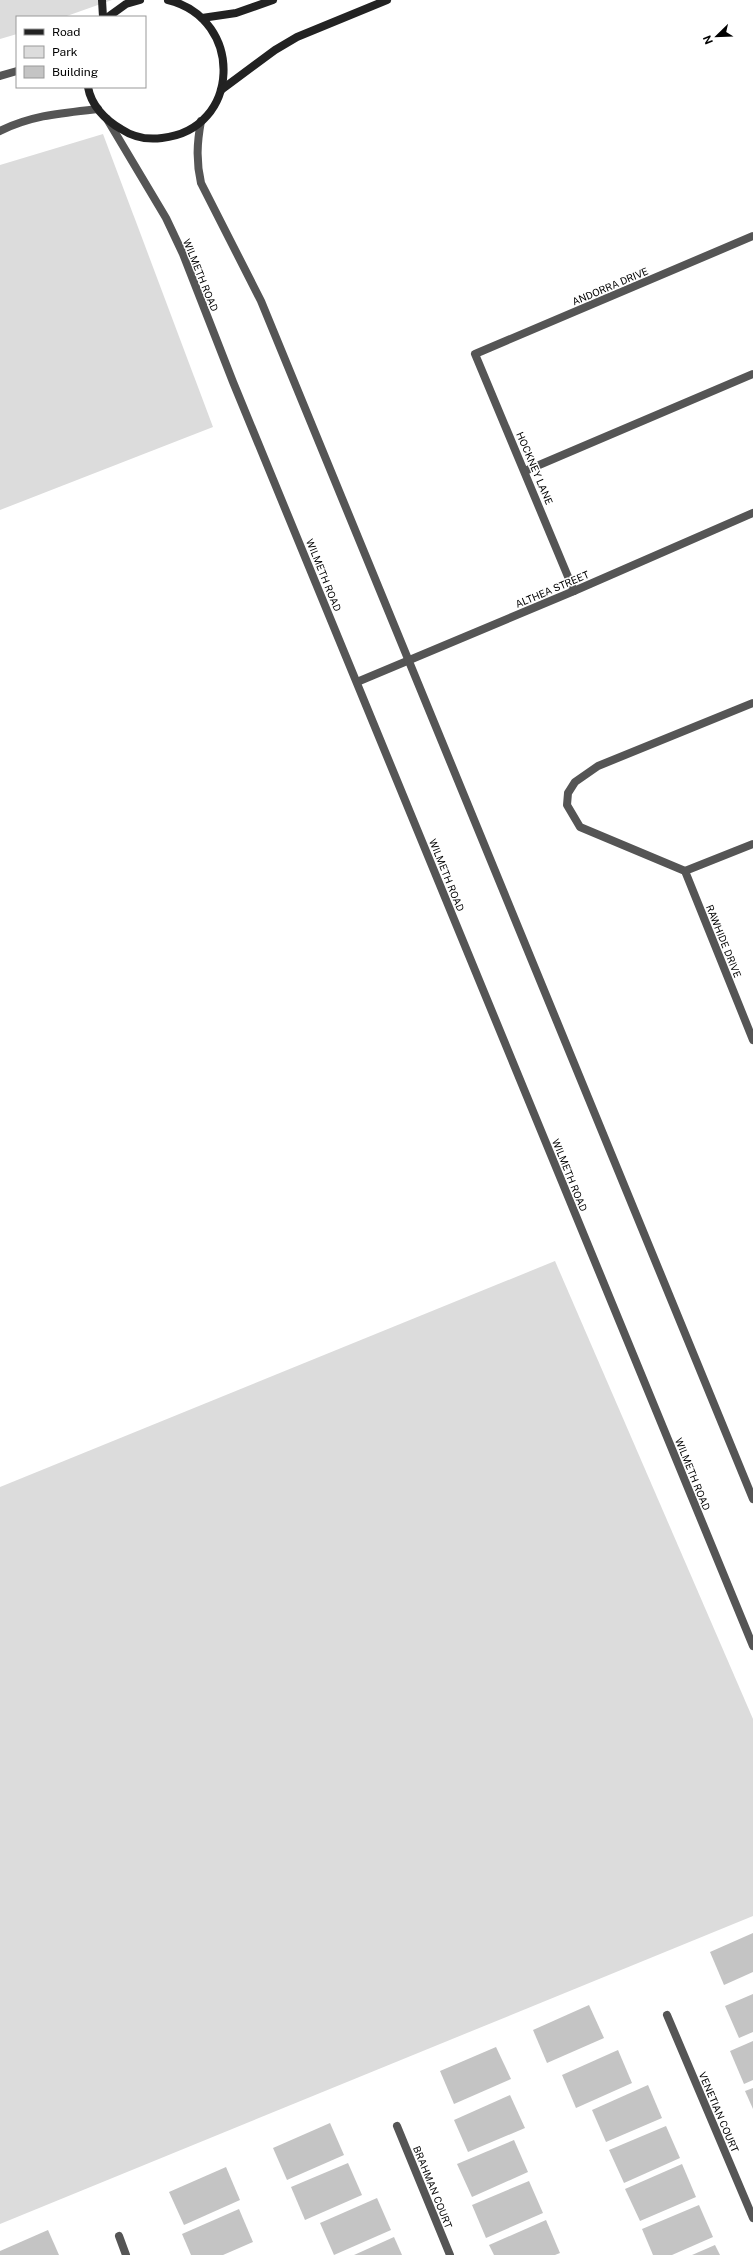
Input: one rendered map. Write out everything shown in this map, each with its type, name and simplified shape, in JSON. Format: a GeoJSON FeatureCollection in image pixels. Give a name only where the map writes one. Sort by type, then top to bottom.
{"type":"FeatureCollection","features":[{"type":"Feature","properties":{"kind":"main road"},"geometry":{"type":"LineString","coordinates":[[102,0],[102,16]]}},
{"type":"Feature","properties":{"kind":"main road"},"geometry":{"type":"LineString","coordinates":[[109,16],[126,4],[140,0]]}},
{"type":"Feature","properties":{"kind":"main road"},"geometry":{"type":"LineString","coordinates":[[88,88],[98,109],[107,119],[126,133],[155,139],[183,133],[201,121],[215,104],[221,90],[224,69],[221,47],[215,34],[202,18],[187,4],[168,0]]}},
{"type":"Feature","properties":{"kind":"main road"},"geometry":{"type":"LineString","coordinates":[[202,18],[236,13],[273,0]]}},
{"type":"Feature","properties":{"kind":"main road"},"geometry":{"type":"LineString","coordinates":[[221,90],[275,50],[297,37],[387,0]]}},
{"type":"Feature","properties":{"kind":"street"},"geometry":{"type":"LineString","coordinates":[[0,76],[16,71]]}},
{"type":"Feature","properties":{"kind":"street"},"geometry":{"type":"LineString","coordinates":[[0,131],[16,123],[38,116],[98,109]]}},
{"type":"Feature","properties":{"kind":"street","name":"WILMETH ROAD"},"geometry":{"type":"LineString","coordinates":[[107,119],[166,218],[183,254],[753,1646]]}},
{"type":"Feature","properties":{"kind":"street"},"geometry":{"type":"LineString","coordinates":[[201,121],[196,145],[197,165],[201,183],[260,300],[753,1499]]}},
{"type":"Feature","properties":{"kind":"street","name":"ANDORRA DRIVE"},"geometry":{"type":"LineString","coordinates":[[475,354],[753,236]]}},
{"type":"Feature","properties":{"kind":"street","name":"HOCKNEY LANE"},"geometry":{"type":"LineString","coordinates":[[475,354],[525,470],[574,591]]}},
{"type":"Feature","properties":{"kind":"street"},"geometry":{"type":"LineString","coordinates":[[525,470],[753,374]]}},
{"type":"Feature","properties":{"kind":"street","name":"ALTHEA STREET"},"geometry":{"type":"LineString","coordinates":[[357,682],[574,591],[753,513]]}},
{"type":"Feature","properties":{"kind":"street"},"geometry":{"type":"LineString","coordinates":[[753,703],[598,766],[575,782],[568,793],[567,805],[580,828],[685,871],[753,844]]}},
{"type":"Feature","properties":{"kind":"street","name":"RAWHIDE DRIVE"},"geometry":{"type":"LineString","coordinates":[[685,871],[753,1040]]}},
{"type":"Feature","properties":{"kind":"street","name":"VENETIAN COURT"},"geometry":{"type":"LineString","coordinates":[[667,2015],[753,2218]]}},
{"type":"Feature","properties":{"kind":"street","name":"BRAHMAN COURT"},"geometry":{"type":"LineString","coordinates":[[397,2126],[450,2255]]}},
{"type":"Feature","properties":{"kind":"street"},"geometry":{"type":"LineString","coordinates":[[119,2236],[126,2255]]}},
{"type":"Feature","properties":{"kind":"green space"},"geometry":{"type":"Polygon","coordinates":[[[0,0],[112,0],[67,16],[16,16],[16,34],[0,39],[0,0]]]}},
{"type":"Feature","properties":{"kind":"green space"},"geometry":{"type":"Polygon","coordinates":[[[103,134],[213,427],[0,510],[0,165],[103,134]]]}},
{"type":"Feature","properties":{"kind":"green space"},"geometry":{"type":"Polygon","coordinates":[[[555,1261],[753,1719],[753,1916],[0,2224],[0,1487],[555,1261]]]}},
{"type":"Feature","properties":{"kind":"building"},"geometry":{"type":"Polygon","coordinates":[[[753,1933],[753,1972],[724,1985],[710,1952],[753,1933]]]}},
{"type":"Feature","properties":{"kind":"building"},"geometry":{"type":"Polygon","coordinates":[[[753,1994],[753,2032],[739,2038],[725,2006],[753,1994]]]}},
{"type":"Feature","properties":{"kind":"building"},"geometry":{"type":"Polygon","coordinates":[[[589,2005],[604,2038],[547,2063],[533,2030],[589,2005]]]}},
{"type":"Feature","properties":{"kind":"building"},"geometry":{"type":"Polygon","coordinates":[[[753,2041],[753,2080],[744,2084],[730,2051],[753,2041]]]}},
{"type":"Feature","properties":{"kind":"building"},"geometry":{"type":"Polygon","coordinates":[[[496,2047],[511,2079],[454,2104],[440,2071],[496,2047]]]}},
{"type":"Feature","properties":{"kind":"building"},"geometry":{"type":"Polygon","coordinates":[[[618,2050],[632,2083],[576,2108],[562,2075],[618,2050]]]}},
{"type":"Feature","properties":{"kind":"building"},"geometry":{"type":"Polygon","coordinates":[[[648,2085],[662,2118],[606,2142],[592,2110],[648,2085]]]}},
{"type":"Feature","properties":{"kind":"building"},"geometry":{"type":"Polygon","coordinates":[[[753,2088],[753,2109],[745,2091],[753,2088]]]}},
{"type":"Feature","properties":{"kind":"building"},"geometry":{"type":"Polygon","coordinates":[[[510,2095],[525,2128],[468,2152],[454,2120],[510,2095]]]}},
{"type":"Feature","properties":{"kind":"building"},"geometry":{"type":"Polygon","coordinates":[[[330,2123],[344,2155],[287,2180],[273,2148],[330,2123]]]}},
{"type":"Feature","properties":{"kind":"building"},"geometry":{"type":"Polygon","coordinates":[[[666,2126],[680,2158],[624,2183],[609,2150],[666,2126]]]}},
{"type":"Feature","properties":{"kind":"building"},"geometry":{"type":"Polygon","coordinates":[[[514,2140],[528,2172],[472,2197],[457,2164],[514,2140]]]}},
{"type":"Feature","properties":{"kind":"building"},"geometry":{"type":"Polygon","coordinates":[[[348,2163],[362,2195],[305,2220],[291,2187],[348,2163]]]}},
{"type":"Feature","properties":{"kind":"building"},"geometry":{"type":"Polygon","coordinates":[[[682,2164],[696,2197],[640,2221],[625,2189],[682,2164]]]}},
{"type":"Feature","properties":{"kind":"building"},"geometry":{"type":"Polygon","coordinates":[[[226,2167],[240,2200],[184,2225],[169,2192],[226,2167]]]}},
{"type":"Feature","properties":{"kind":"building"},"geometry":{"type":"Polygon","coordinates":[[[529,2181],[543,2213],[486,2238],[472,2205],[529,2181]]]}},
{"type":"Feature","properties":{"kind":"building"},"geometry":{"type":"Polygon","coordinates":[[[377,2198],[391,2230],[334,2255],[320,2223],[377,2198]]]}},
{"type":"Feature","properties":{"kind":"building"},"geometry":{"type":"Polygon","coordinates":[[[699,2205],[713,2237],[672,2255],[653,2255],[642,2229],[699,2205]]]}},
{"type":"Feature","properties":{"kind":"building"},"geometry":{"type":"Polygon","coordinates":[[[239,2209],[253,2242],[223,2255],[191,2255],[182,2234],[239,2209]]]}},
{"type":"Feature","properties":{"kind":"building"},"geometry":{"type":"Polygon","coordinates":[[[546,2220],[560,2253],[555,2255],[494,2255],[489,2245],[546,2220]]]}},
{"type":"Feature","properties":{"kind":"building"},"geometry":{"type":"Polygon","coordinates":[[[48,2230],[59,2255],[0,2255],[0,2251],[48,2230]]]}},
{"type":"Feature","properties":{"kind":"building"},"geometry":{"type":"Polygon","coordinates":[[[394,2237],[402,2255],[354,2255],[394,2237]]]}},
{"type":"Feature","properties":{"kind":"building"},"geometry":{"type":"Polygon","coordinates":[[[715,2245],[720,2255],[692,2255],[715,2245]]]}}]}
